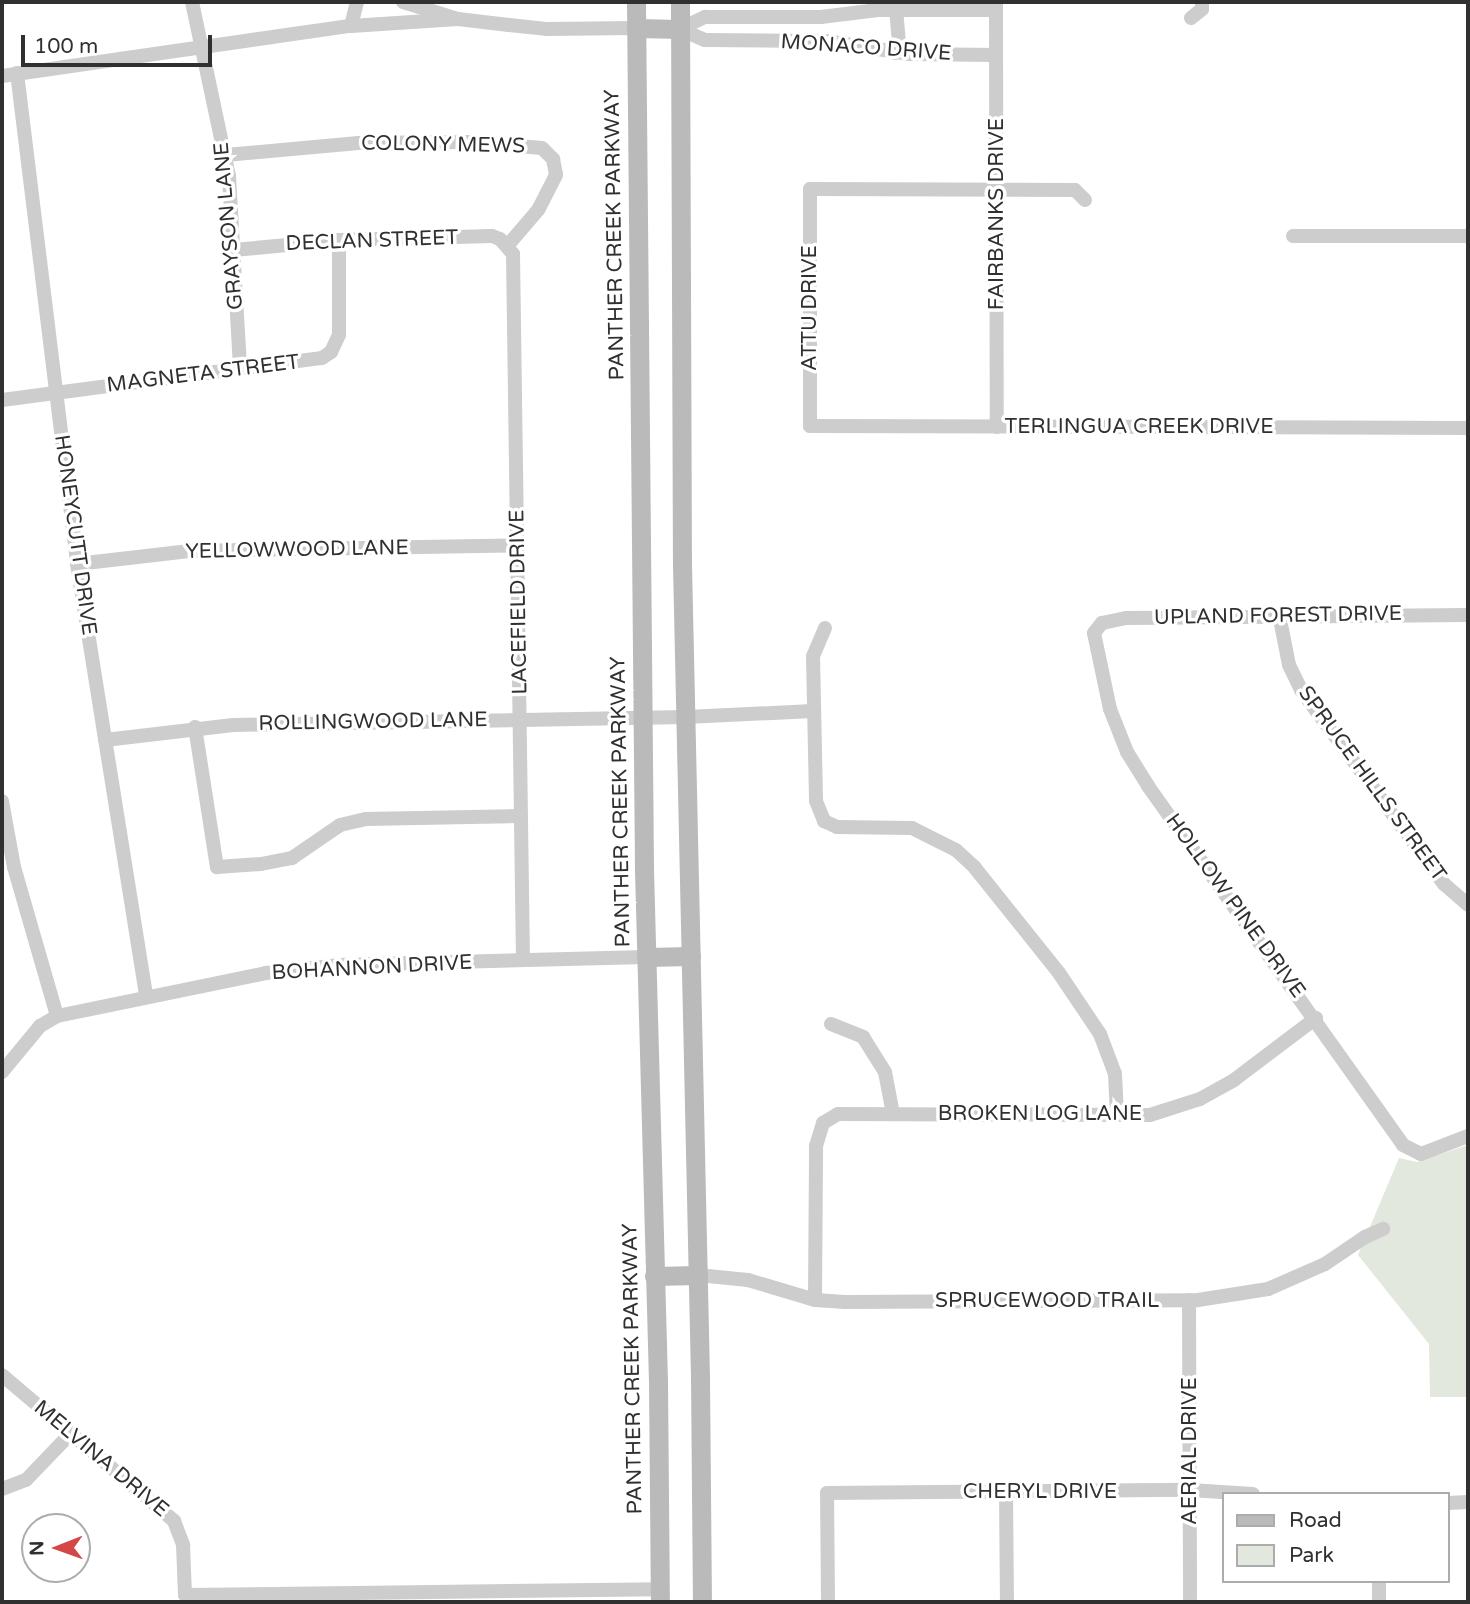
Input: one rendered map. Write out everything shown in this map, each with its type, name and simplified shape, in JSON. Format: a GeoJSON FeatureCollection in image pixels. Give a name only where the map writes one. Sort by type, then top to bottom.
{"type":"FeatureCollection","features":[{"type":"Feature","properties":{"kind":"main road","name":"PANTHER CREEK PARKWAY"},"geometry":{"type":"LineString","coordinates":[[636,2],[642,718],[660,1596]]}},
{"type":"Feature","properties":{"kind":"main road"},"geometry":{"type":"LineString","coordinates":[[680,2],[686,717],[702,1602]]}},
{"type":"Feature","properties":{"kind":"main road"},"geometry":{"type":"LineString","coordinates":[[636,29],[680,29]]}},
{"type":"Feature","properties":{"kind":"main road"},"geometry":{"type":"LineString","coordinates":[[646,957],[691,956]]}},
{"type":"Feature","properties":{"kind":"main road"},"geometry":{"type":"LineString","coordinates":[[654,1276],[698,1275]]}},
{"type":"Feature","properties":{"kind":"street","name":"GRAYSON LANE"},"geometry":{"type":"LineString","coordinates":[[192,2],[226,155],[240,369]]}},
{"type":"Feature","properties":{"kind":"street"},"geometry":{"type":"LineString","coordinates":[[351,26],[357,2]]}},
{"type":"Feature","properties":{"kind":"street"},"geometry":{"type":"LineString","coordinates":[[403,2],[458,19]]}},
{"type":"Feature","properties":{"kind":"street"},"geometry":{"type":"LineString","coordinates":[[1191,18],[1202,9],[1202,2]]}},
{"type":"Feature","properties":{"kind":"street","name":"MONACO DRIVE"},"geometry":{"type":"LineString","coordinates":[[680,29],[705,17],[813,18],[863,10],[996,6]]}},
{"type":"Feature","properties":{"kind":"street","name":"FAIRBANKS DRIVE"},"geometry":{"type":"LineString","coordinates":[[996,6],[997,427]]}},
{"type":"Feature","properties":{"kind":"street"},"geometry":{"type":"LineString","coordinates":[[895,53],[899,43],[896,10]]}},
{"type":"Feature","properties":{"kind":"street"},"geometry":{"type":"LineString","coordinates":[[2,76],[351,26],[458,19],[546,29],[636,29]]}},
{"type":"Feature","properties":{"kind":"street","name":"MONACO DRIVE"},"geometry":{"type":"LineString","coordinates":[[680,29],[705,40],[826,41],[895,53],[996,55]]}},
{"type":"Feature","properties":{"kind":"street","name":"HONEYCUTT DRIVE"},"geometry":{"type":"LineString","coordinates":[[18,73],[77,564],[146,995]]}},
{"type":"Feature","properties":{"kind":"street","name":"COLONY MEWS"},"geometry":{"type":"LineString","coordinates":[[226,155],[358,143],[471,142],[542,148],[553,159],[556,175],[538,210],[508,245]]}},
{"type":"Feature","properties":{"kind":"street","name":"ATTU DRIVE"},"geometry":{"type":"LineString","coordinates":[[810,426],[810,189],[996,190]]}},
{"type":"Feature","properties":{"kind":"street"},"geometry":{"type":"LineString","coordinates":[[996,190],[1075,190],[1085,200]]}},
{"type":"Feature","properties":{"kind":"street","name":"DECLAN STREET"},"geometry":{"type":"LineString","coordinates":[[234,250],[339,240],[492,236],[508,245]]}},
{"type":"Feature","properties":{"kind":"street"},"geometry":{"type":"LineString","coordinates":[[1293,236],[1468,236]]}},
{"type":"Feature","properties":{"kind":"street","name":"MAGNETA STREET"},"geometry":{"type":"LineString","coordinates":[[2,400],[312,360],[331,352],[339,335],[339,240]]}},
{"type":"Feature","properties":{"kind":"street","name":"LACEFIELD DRIVE"},"geometry":{"type":"LineString","coordinates":[[508,245],[515,264],[523,960]]}},
{"type":"Feature","properties":{"kind":"street","name":"TERLINGUA CREEK DRIVE"},"geometry":{"type":"LineString","coordinates":[[810,426],[1468,428]]}},
{"type":"Feature","properties":{"kind":"street","name":"YELLOWWOOD LANE"},"geometry":{"type":"LineString","coordinates":[[77,564],[189,551],[518,545]]}},
{"type":"Feature","properties":{"kind":"street","name":"UPLAND FOREST DRIVE"},"geometry":{"type":"LineString","coordinates":[[1094,633],[1102,622],[1126,618],[1279,614],[1468,615]]}},
{"type":"Feature","properties":{"kind":"street","name":"SPRUCE HILLS STREET"},"geometry":{"type":"LineString","coordinates":[[1279,614],[1289,665],[1301,690],[1444,884],[1468,905]]}},
{"type":"Feature","properties":{"kind":"street"},"geometry":{"type":"LineString","coordinates":[[825,628],[813,656],[816,801],[824,821],[837,827],[912,828],[956,850],[975,868],[1059,973],[1100,1034],[1115,1074],[1117,1115]]}},
{"type":"Feature","properties":{"kind":"street","name":"HOLLOW PINE DRIVE"},"geometry":{"type":"LineString","coordinates":[[1094,633],[1110,709],[1127,752],[1148,786],[1316,1018],[1403,1145],[1421,1154],[1468,1136]]}},
{"type":"Feature","properties":{"kind":"street","name":"ROLLINGWOOD LANE"},"geometry":{"type":"LineString","coordinates":[[105,740],[195,727],[520,718],[686,717],[813,711]]}},
{"type":"Feature","properties":{"kind":"street"},"geometry":{"type":"LineString","coordinates":[[195,727],[217,867],[261,864],[292,858],[340,825],[366,819],[521,816]]}},
{"type":"Feature","properties":{"kind":"street"},"geometry":{"type":"LineString","coordinates":[[2,801],[4,828],[57,1016]]}},
{"type":"Feature","properties":{"kind":"street","name":"BOHANNON DRIVE"},"geometry":{"type":"LineString","coordinates":[[2,1072],[40,1026],[57,1016],[146,995],[302,968],[646,957]]}},
{"type":"Feature","properties":{"kind":"street","name":"BROKEN LOG LANE"},"geometry":{"type":"LineString","coordinates":[[815,1300],[816,1146],[823,1123],[838,1114],[1150,1115],[1200,1099],[1234,1080],[1316,1018]]}},
{"type":"Feature","properties":{"kind":"street"},"geometry":{"type":"LineString","coordinates":[[831,1024],[863,1037],[885,1072],[892,1114]]}},
{"type":"Feature","properties":{"kind":"street","name":"SPRUCEWOOD TRAIL"},"geometry":{"type":"LineString","coordinates":[[698,1275],[748,1280],[815,1300],[1104,1303],[1189,1300],[1268,1289],[1325,1264],[1365,1237],[1383,1229]]}},
{"type":"Feature","properties":{"kind":"street","name":"AERIAL DRIVE"},"geometry":{"type":"LineString","coordinates":[[1189,1300],[1190,1602]]}},
{"type":"Feature","properties":{"kind":"street","name":"MELVINA DRIVE"},"geometry":{"type":"LineString","coordinates":[[2,1375],[174,1521],[183,1545],[185,1595],[660,1596]]}},
{"type":"Feature","properties":{"kind":"street"},"geometry":{"type":"LineString","coordinates":[[2,1489],[26,1480],[71,1433]]}},
{"type":"Feature","properties":{"kind":"street","name":"CHERYL DRIVE"},"geometry":{"type":"LineString","coordinates":[[828,1602],[827,1493],[1190,1490],[1222,1492]]}},
{"type":"Feature","properties":{"kind":"street"},"geometry":{"type":"LineString","coordinates":[[1006,1492],[1007,1602]]}},
{"type":"Feature","properties":{"kind":"street"},"geometry":{"type":"LineString","coordinates":[[1449,1503],[1468,1502]]}},
{"type":"Feature","properties":{"kind":"street"},"geometry":{"type":"LineString","coordinates":[[1379,1583],[1379,1602]]}},
{"type":"Feature","properties":{"kind":"green space"},"geometry":{"type":"Polygon","coordinates":[[[1468,1145],[1468,1397],[1430,1397],[1429,1344],[1358,1255],[1399,1158],[1417,1162],[1468,1145]]]}}]}
